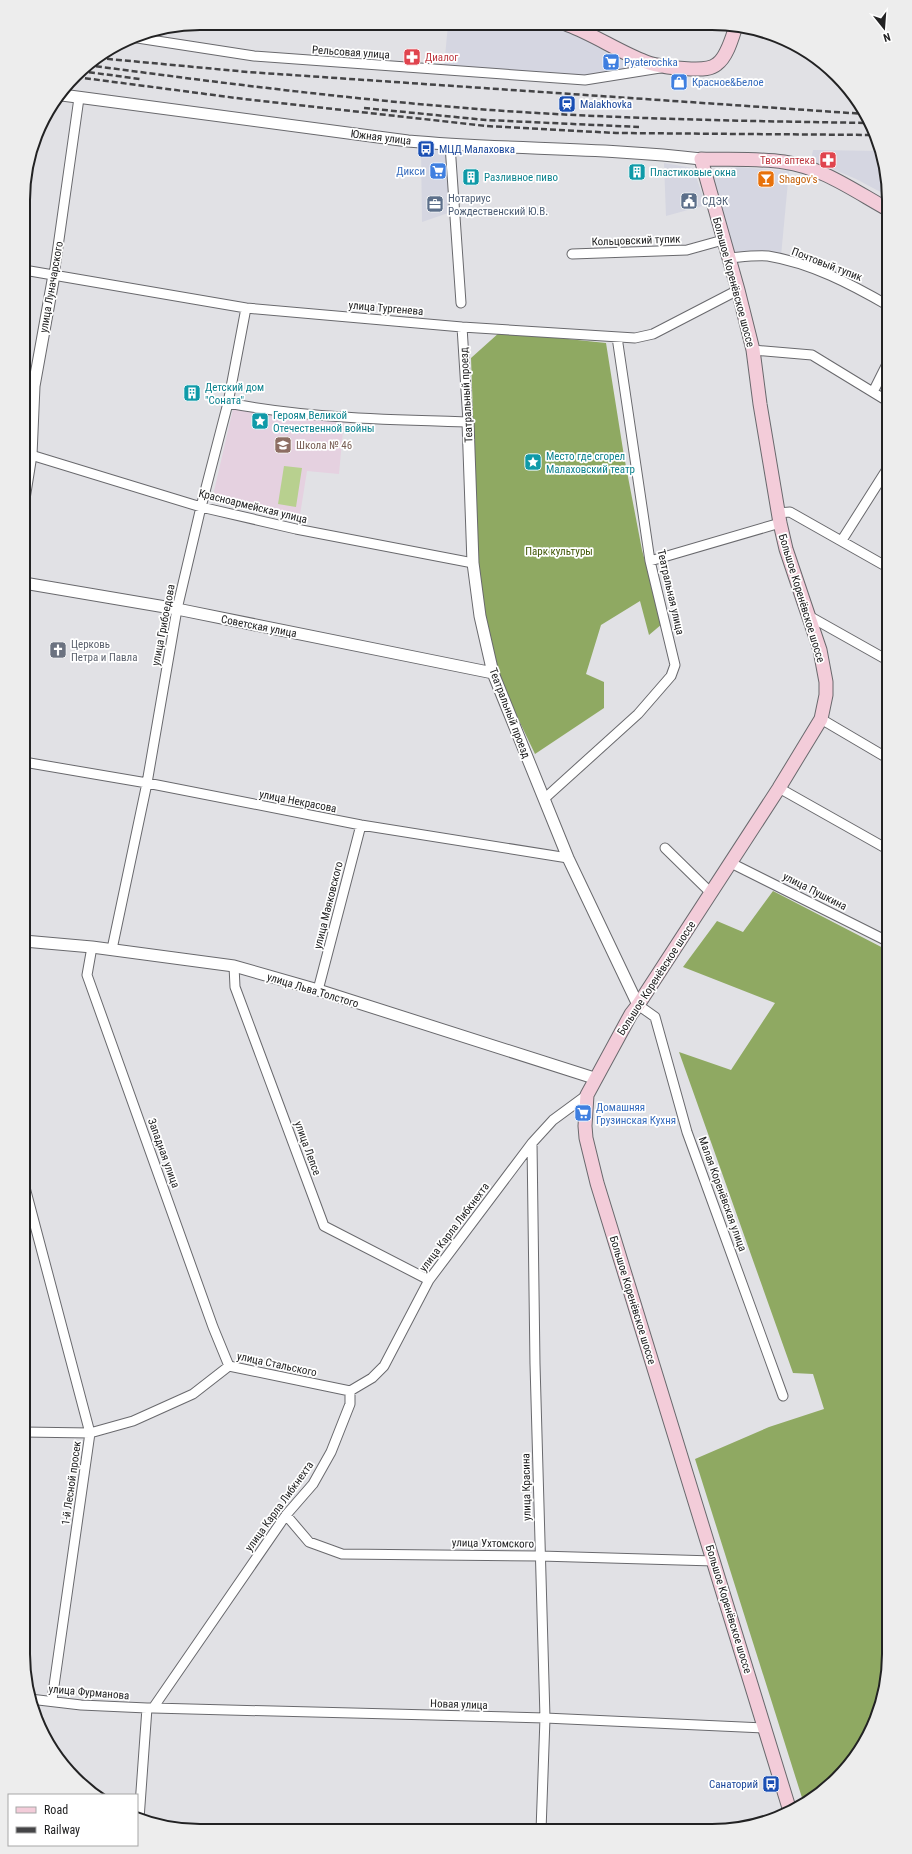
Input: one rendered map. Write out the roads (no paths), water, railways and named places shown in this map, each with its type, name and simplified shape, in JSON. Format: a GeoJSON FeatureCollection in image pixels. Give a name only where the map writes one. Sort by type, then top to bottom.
{"type":"FeatureCollection","features":[{"type":"Feature","properties":{"kind":"main road"},"geometry":{"type":"LineString","coordinates":[[580,30],[644,61],[665,67],[705,69],[718,64],[722,60],[734,31]]}},
{"type":"Feature","properties":{"kind":"main road"},"geometry":{"type":"LineString","coordinates":[[701,159],[785,162],[807,168],[832,178],[882,206]]}},
{"type":"Feature","properties":{"kind":"main road","name":"Большое Коренёвское шоссе"},"geometry":{"type":"LineString","coordinates":[[701,159],[738,290],[753,350],[779,518],[786,548],[820,650],[826,682],[826,695],[821,719],[731,863],[631,1014],[594,1078],[587,1095],[585,1126],[586,1138],[597,1183],[788,1805]]}},
{"type":"Feature","properties":{"kind":"street","name":"Рельсовая улица"},"geometry":{"type":"LineString","coordinates":[[145,39],[254,56],[585,80],[665,67]]}},
{"type":"Feature","properties":{"kind":"street","name":"Южная улица"},"geometry":{"type":"LineString","coordinates":[[66,96],[393,139],[450,144],[659,154],[701,159]]}},
{"type":"Feature","properties":{"kind":"street","name":"улица Луначарского"},"geometry":{"type":"LineString","coordinates":[[30,461],[34,386],[54,275],[79,98]]}},
{"type":"Feature","properties":{"kind":"street"},"geometry":{"type":"LineString","coordinates":[[450,144],[461,303]]}},
{"type":"Feature","properties":{"kind":"street","name":"Кольцовский тупик"},"geometry":{"type":"LineString","coordinates":[[572,254],[687,250],[723,240]]}},
{"type":"Feature","properties":{"kind":"street","name":"Почтовый тупик"},"geometry":{"type":"LineString","coordinates":[[728,258],[767,256],[791,260],[852,284],[882,302]]}},
{"type":"Feature","properties":{"kind":"street","name":"улица Тургенева"},"geometry":{"type":"LineString","coordinates":[[30,271],[246,308],[462,327],[635,338],[654,334],[738,290]]}},
{"type":"Feature","properties":{"kind":"street","name":"улица Грибоедова"},"geometry":{"type":"LineString","coordinates":[[112,949],[147,783],[177,609],[201,507],[228,403],[246,308]]}},
{"type":"Feature","properties":{"kind":"street","name":"Театральный проезд"},"geometry":{"type":"LineString","coordinates":[[462,327],[468,422],[473,563],[480,616],[493,673],[568,858],[638,1005]]}},
{"type":"Feature","properties":{"kind":"street","name":"Театральная улица"},"geometry":{"type":"LineString","coordinates":[[544,799],[638,714],[671,676],[675,665],[650,561],[618,337]]}},
{"type":"Feature","properties":{"kind":"street"},"geometry":{"type":"LineString","coordinates":[[753,350],[812,355],[882,398]]}},
{"type":"Feature","properties":{"kind":"street"},"geometry":{"type":"LineString","coordinates":[[873,392],[882,374]]}},
{"type":"Feature","properties":{"kind":"street"},"geometry":{"type":"LineString","coordinates":[[228,403],[265,410],[363,419],[468,422]]}},
{"type":"Feature","properties":{"kind":"street","name":"Красноармейская улица"},"geometry":{"type":"LineString","coordinates":[[31,455],[201,507],[296,529],[473,563]]}},
{"type":"Feature","properties":{"kind":"street"},"geometry":{"type":"LineString","coordinates":[[842,540],[882,484]]}},
{"type":"Feature","properties":{"kind":"street"},"geometry":{"type":"LineString","coordinates":[[650,561],[779,518],[790,512],[882,564]]}},
{"type":"Feature","properties":{"kind":"street","name":"Советская улица"},"geometry":{"type":"LineString","coordinates":[[30,584],[177,609],[493,673]]}},
{"type":"Feature","properties":{"kind":"street"},"geometry":{"type":"LineString","coordinates":[[809,616],[882,657]]}},
{"type":"Feature","properties":{"kind":"street"},"geometry":{"type":"LineString","coordinates":[[821,719],[882,754]]}},
{"type":"Feature","properties":{"kind":"street","name":"улица Некрасова"},"geometry":{"type":"LineString","coordinates":[[30,763],[147,783],[361,825],[568,858]]}},
{"type":"Feature","properties":{"kind":"street"},"geometry":{"type":"LineString","coordinates":[[779,788],[882,846]]}},
{"type":"Feature","properties":{"kind":"street","name":"улица Маяковского"},"geometry":{"type":"LineString","coordinates":[[318,990],[361,825]]}},
{"type":"Feature","properties":{"kind":"street"},"geometry":{"type":"LineString","coordinates":[[665,848],[710,893]]}},
{"type":"Feature","properties":{"kind":"street","name":"улица Пушкина"},"geometry":{"type":"LineString","coordinates":[[731,863],[882,938]]}},
{"type":"Feature","properties":{"kind":"street","name":"улица Льва Толстого"},"geometry":{"type":"LineString","coordinates":[[30,942],[112,949],[234,966],[318,990],[594,1078]]}},
{"type":"Feature","properties":{"kind":"street","name":"Западная улица"},"geometry":{"type":"LineString","coordinates":[[92,947],[87,975],[213,1327],[229,1366]]}},
{"type":"Feature","properties":{"kind":"street","name":"улица Лепсе"},"geometry":{"type":"LineString","coordinates":[[234,966],[235,987],[324,1226],[429,1280]]}},
{"type":"Feature","properties":{"kind":"street","name":"Малая Коренёвская улица"},"geometry":{"type":"LineString","coordinates":[[638,1005],[655,1017],[687,1132],[783,1396]]}},
{"type":"Feature","properties":{"kind":"street","name":"улица Карла Либкнехта"},"geometry":{"type":"LineString","coordinates":[[150,1708],[286,1515],[313,1484],[331,1452],[350,1404],[350,1391],[372,1378],[384,1366],[429,1280],[532,1143],[553,1120],[587,1095]]}},
{"type":"Feature","properties":{"kind":"street","name":"улица Красина"},"geometry":{"type":"LineString","coordinates":[[532,1143],[540,1556],[545,1718],[541,1824]]}},
{"type":"Feature","properties":{"kind":"street","name":"1-й Лесной просек"},"geometry":{"type":"LineString","coordinates":[[30,1203],[90,1433],[52,1700]]}},
{"type":"Feature","properties":{"kind":"street","name":"улица Стальского"},"geometry":{"type":"LineString","coordinates":[[30,1432],[90,1433],[132,1421],[193,1394],[229,1366],[350,1391]]}},
{"type":"Feature","properties":{"kind":"street","name":"улица Ухтомского"},"geometry":{"type":"LineString","coordinates":[[286,1515],[310,1542],[342,1554],[540,1556],[714,1561]]}},
{"type":"Feature","properties":{"kind":"street","name":"улица Фурманова"},"geometry":{"type":"LineString","coordinates":[[36,1699],[52,1700],[81,1705],[150,1708]]}},
{"type":"Feature","properties":{"kind":"street"},"geometry":{"type":"LineString","coordinates":[[140,1813],[150,1708]]}},
{"type":"Feature","properties":{"kind":"street","name":"Новая улица"},"geometry":{"type":"LineString","coordinates":[[150,1708],[545,1718],[764,1728]]}},
{"type":"Feature","properties":{"kind":"railway"},"geometry":{"type":"LineString","coordinates":[[106,59],[248,72],[858,114]]}},
{"type":"Feature","properties":{"kind":"railway"},"geometry":{"type":"LineString","coordinates":[[96,66],[289,90],[491,110],[633,118],[863,123]]}},
{"type":"Feature","properties":{"kind":"railway"},"geometry":{"type":"LineString","coordinates":[[88,72],[140,79]]}},
{"type":"Feature","properties":{"kind":"railway"},"geometry":{"type":"LineString","coordinates":[[82,78],[244,99],[486,126],[616,133],[869,135]]}},
{"type":"Feature","properties":{"kind":"railway"},"geometry":{"type":"LineString","coordinates":[[364,108],[486,120],[639,127]]}},
{"type":"Feature","properties":{"kind":"place","name":"Диалог"},"geometry":{"type":"Point","coordinates":[412,57]}},
{"type":"Feature","properties":{"kind":"place","name":"Pyaterochka"},"geometry":{"type":"Point","coordinates":[611,62]}},
{"type":"Feature","properties":{"kind":"place","name":"Красное&Белое"},"geometry":{"type":"Point","coordinates":[679,82]}},
{"type":"Feature","properties":{"kind":"place","name":"Malakhovka"},"geometry":{"type":"Point","coordinates":[567,104]}},
{"type":"Feature","properties":{"kind":"place","name":"МЦД Малаховка"},"geometry":{"type":"Point","coordinates":[426,149]}},
{"type":"Feature","properties":{"kind":"place","name":"Твоя аптека"},"geometry":{"type":"Point","coordinates":[828,160]}},
{"type":"Feature","properties":{"kind":"place","name":"Дикси"},"geometry":{"type":"Point","coordinates":[438,171]}},
{"type":"Feature","properties":{"kind":"place","name":"Пластиковые окна"},"geometry":{"type":"Point","coordinates":[637,172]}},
{"type":"Feature","properties":{"kind":"place","name":"Разливное пиво"},"geometry":{"type":"Point","coordinates":[471,177]}},
{"type":"Feature","properties":{"kind":"place","name":"Shagov's"},"geometry":{"type":"Point","coordinates":[766,179]}},
{"type":"Feature","properties":{"kind":"place","name":"СДЭК"},"geometry":{"type":"Point","coordinates":[689,201]}},
{"type":"Feature","properties":{"kind":"place","name":"Нотариус Рождественский Ю.В."},"geometry":{"type":"Point","coordinates":[435,204]}},
{"type":"Feature","properties":{"kind":"place","name":"Детский дом \"Соната\""},"geometry":{"type":"Point","coordinates":[192,393]}},
{"type":"Feature","properties":{"kind":"place","name":"Героям Великой Отечественной войны"},"geometry":{"type":"Point","coordinates":[260,421]}},
{"type":"Feature","properties":{"kind":"place","name":"Школа № 46"},"geometry":{"type":"Point","coordinates":[283,445]}},
{"type":"Feature","properties":{"kind":"place","name":"Место где сгорел Малаховский театр"},"geometry":{"type":"Point","coordinates":[533,462]}},
{"type":"Feature","properties":{"kind":"place","name":"Церковь Петра и Павла"},"geometry":{"type":"Point","coordinates":[58,650]}},
{"type":"Feature","properties":{"kind":"place","name":"Домашняя Грузинская Кухня"},"geometry":{"type":"Point","coordinates":[583,1113]}},
{"type":"Feature","properties":{"kind":"place","name":"Санаторий"},"geometry":{"type":"Point","coordinates":[771,1784]}},
{"type":"Feature","properties":{"kind":"park label","name":"Парк культуры"},"geometry":{"type":"Point","coordinates":[559,551]}}]}
